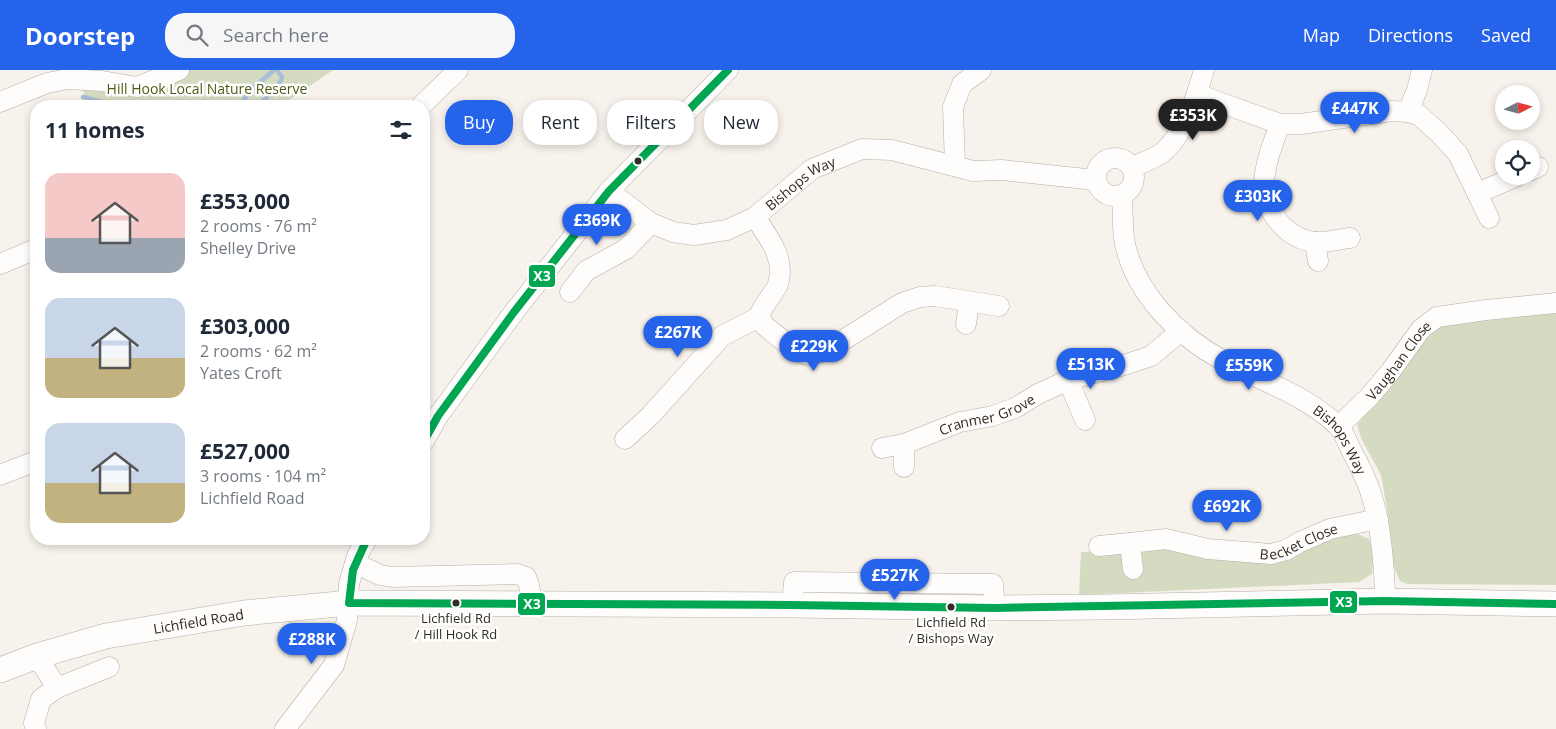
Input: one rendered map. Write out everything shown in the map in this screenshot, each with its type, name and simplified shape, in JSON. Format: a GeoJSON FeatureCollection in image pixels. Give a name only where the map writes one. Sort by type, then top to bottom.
{"type":"FeatureCollection","features":[{"type":"Feature","properties":{"kind":"main road","name":"Lichfield Road"},"geometry":{"type":"LineString","coordinates":[[0,670],[37,656],[106,636],[244,613],[349,603],[995,608],[1385,601],[1556,604]]}},
{"type":"Feature","properties":{"kind":"street"},"geometry":{"type":"LineString","coordinates":[[0,102],[47,83],[68,79],[102,81],[137,87],[179,70]]}},
{"type":"Feature","properties":{"kind":"street"},"geometry":{"type":"LineString","coordinates":[[427,100],[458,70]]}},
{"type":"Feature","properties":{"kind":"street"},"geometry":{"type":"LineString","coordinates":[[430,430],[438,416],[514,312],[609,190],[728,70]]}},
{"type":"Feature","properties":{"kind":"street"},"geometry":{"type":"LineString","coordinates":[[955,166],[954,107],[962,84],[981,70]]}},
{"type":"Feature","properties":{"kind":"street"},"geometry":{"type":"LineString","coordinates":[[1132,167],[1150,160],[1163,152],[1174,139],[1187,117],[1204,70]]}},
{"type":"Feature","properties":{"kind":"street"},"geometry":{"type":"LineString","coordinates":[[1408,112],[1417,90],[1422,70]]}},
{"type":"Feature","properties":{"kind":"street"},"geometry":{"type":"LineString","coordinates":[[1196,94],[1280,124],[1301,124],[1392,110],[1408,112],[1419,116],[1439,132],[1458,154],[1489,218]]}},
{"type":"Feature","properties":{"kind":"street"},"geometry":{"type":"LineString","coordinates":[[1280,124],[1267,163],[1264,185],[1270,207],[1279,222],[1293,236],[1317,252],[1350,238]]}},
{"type":"Feature","properties":{"kind":"street","name":"Bishops Way"},"geometry":{"type":"LineString","coordinates":[[609,190],[651,223],[673,232],[694,235],[727,230],[755,217],[812,170],[862,149],[892,150],[973,171],[1002,170],[1095,180]]}},
{"type":"Feature","properties":{"kind":"street"},"geometry":{"type":"LineString","coordinates":[[1121,158],[1132,167],[1134,176],[1132,185],[1122,195],[1106,194],[1100,189],[1095,180],[1097,168],[1106,159],[1121,158]]}},
{"type":"Feature","properties":{"kind":"street"},"geometry":{"type":"LineString","coordinates":[[1478,193],[1496,185]]}},
{"type":"Feature","properties":{"kind":"street","name":"Bishops Way"},"geometry":{"type":"LineString","coordinates":[[1122,195],[1125,243],[1132,267],[1146,292],[1157,306],[1181,331],[1222,360],[1282,388],[1303,400],[1339,426],[1373,499],[1378,519],[1385,601]]}},
{"type":"Feature","properties":{"kind":"street"},"geometry":{"type":"LineString","coordinates":[[755,217],[775,246],[780,266],[778,284],[761,308],[759,317],[765,326],[796,351],[808,355],[826,351],[902,303],[920,297],[935,296],[999,306]]}},
{"type":"Feature","properties":{"kind":"street"},"geometry":{"type":"LineString","coordinates":[[570,292],[580,266],[626,249],[651,223]]}},
{"type":"Feature","properties":{"kind":"street"},"geometry":{"type":"LineString","coordinates":[[1,259],[30,251]]}},
{"type":"Feature","properties":{"kind":"street"},"geometry":{"type":"LineString","coordinates":[[966,324],[969,302]]}},
{"type":"Feature","properties":{"kind":"street","name":"Vaughan Close"},"geometry":{"type":"LineString","coordinates":[[1339,426],[1369,397],[1421,329],[1437,317],[1556,303]]}},
{"type":"Feature","properties":{"kind":"street"},"geometry":{"type":"LineString","coordinates":[[625,439],[656,422],[722,336],[759,317]]}},
{"type":"Feature","properties":{"kind":"street","name":"Cranmer Grove"},"geometry":{"type":"LineString","coordinates":[[882,448],[904,444],[960,422],[993,416],[1015,408],[1038,394],[1068,380],[1150,356],[1181,331]]}},
{"type":"Feature","properties":{"kind":"street"},"geometry":{"type":"LineString","coordinates":[[1068,380],[1083,416]]}},
{"type":"Feature","properties":{"kind":"street"},"geometry":{"type":"LineString","coordinates":[[904,444],[904,467]]}},
{"type":"Feature","properties":{"kind":"street"},"geometry":{"type":"LineString","coordinates":[[0,475],[30,463]]}},
{"type":"Feature","properties":{"kind":"street","name":"Becket Close"},"geometry":{"type":"LineString","coordinates":[[1099,546],[1166,539],[1208,548],[1271,554],[1286,550],[1330,529],[1378,519]]}},
{"type":"Feature","properties":{"kind":"street"},"geometry":{"type":"LineString","coordinates":[[1130,543],[1133,569]]}},
{"type":"Feature","properties":{"kind":"street"},"geometry":{"type":"LineString","coordinates":[[285,729],[334,665],[346,626],[349,584],[355,563],[364,545]]}},
{"type":"Feature","properties":{"kind":"street"},"geometry":{"type":"LineString","coordinates":[[355,563],[380,575],[392,577],[518,574],[526,577],[532,603]]}},
{"type":"Feature","properties":{"kind":"street"},"geometry":{"type":"LineString","coordinates":[[37,656],[58,688]]}},
{"type":"Feature","properties":{"kind":"street"},"geometry":{"type":"LineString","coordinates":[[36,729],[34,724],[41,698],[58,688],[109,667]]}},
{"type":"Feature","properties":{"kind":"green space","name":"Hill Hook Local Nature Reserve"},"geometry":{"type":"Polygon","coordinates":[[[187,70],[333,70],[289,100],[86,100],[81,84],[187,70]]]}},
{"type":"Feature","properties":{"kind":"green space"},"geometry":{"type":"Polygon","coordinates":[[[1556,311],[1556,585],[1407,584],[1400,581],[1393,565],[1389,521],[1381,475],[1362,440],[1357,425],[1438,325],[1556,311]]]}},
{"type":"Feature","properties":{"kind":"green space"},"geometry":{"type":"Polygon","coordinates":[[[1336,534],[1358,534],[1369,539],[1374,553],[1372,574],[1359,582],[1079,595],[1081,552],[1139,551],[1168,547],[1212,558],[1336,534]]]}},
{"type":"Feature","properties":{"kind":"waterway"},"geometry":{"type":"LineString","coordinates":[[244,100],[252,89],[274,70]]}},
{"type":"Feature","properties":{"kind":"waterway"},"geometry":{"type":"LineString","coordinates":[[264,100],[281,81],[282,77],[277,70]]}},
{"type":"Feature","properties":{"kind":"waterway"},"geometry":{"type":"LineString","coordinates":[[83,97],[94,100]]}},
{"type":"Feature","properties":{"kind":"transit line","name":"X3"},"geometry":{"type":"LineString","coordinates":[[430,430],[438,416],[514,312],[609,191],[728,70]]}},
{"type":"Feature","properties":{"kind":"transit line","name":"X3"},"geometry":{"type":"LineString","coordinates":[[364,545],[353,570],[349,603],[995,608],[1385,601],[1556,604]]}},
{"type":"Feature","properties":{"kind":"place","name":"Lichfield Rd / Hill Hook Rd"},"geometry":{"type":"Point","coordinates":[456,603]}},
{"type":"Feature","properties":{"kind":"place","name":"Lichfield Rd / Bishops Way"},"geometry":{"type":"Point","coordinates":[951,607]}}]}
